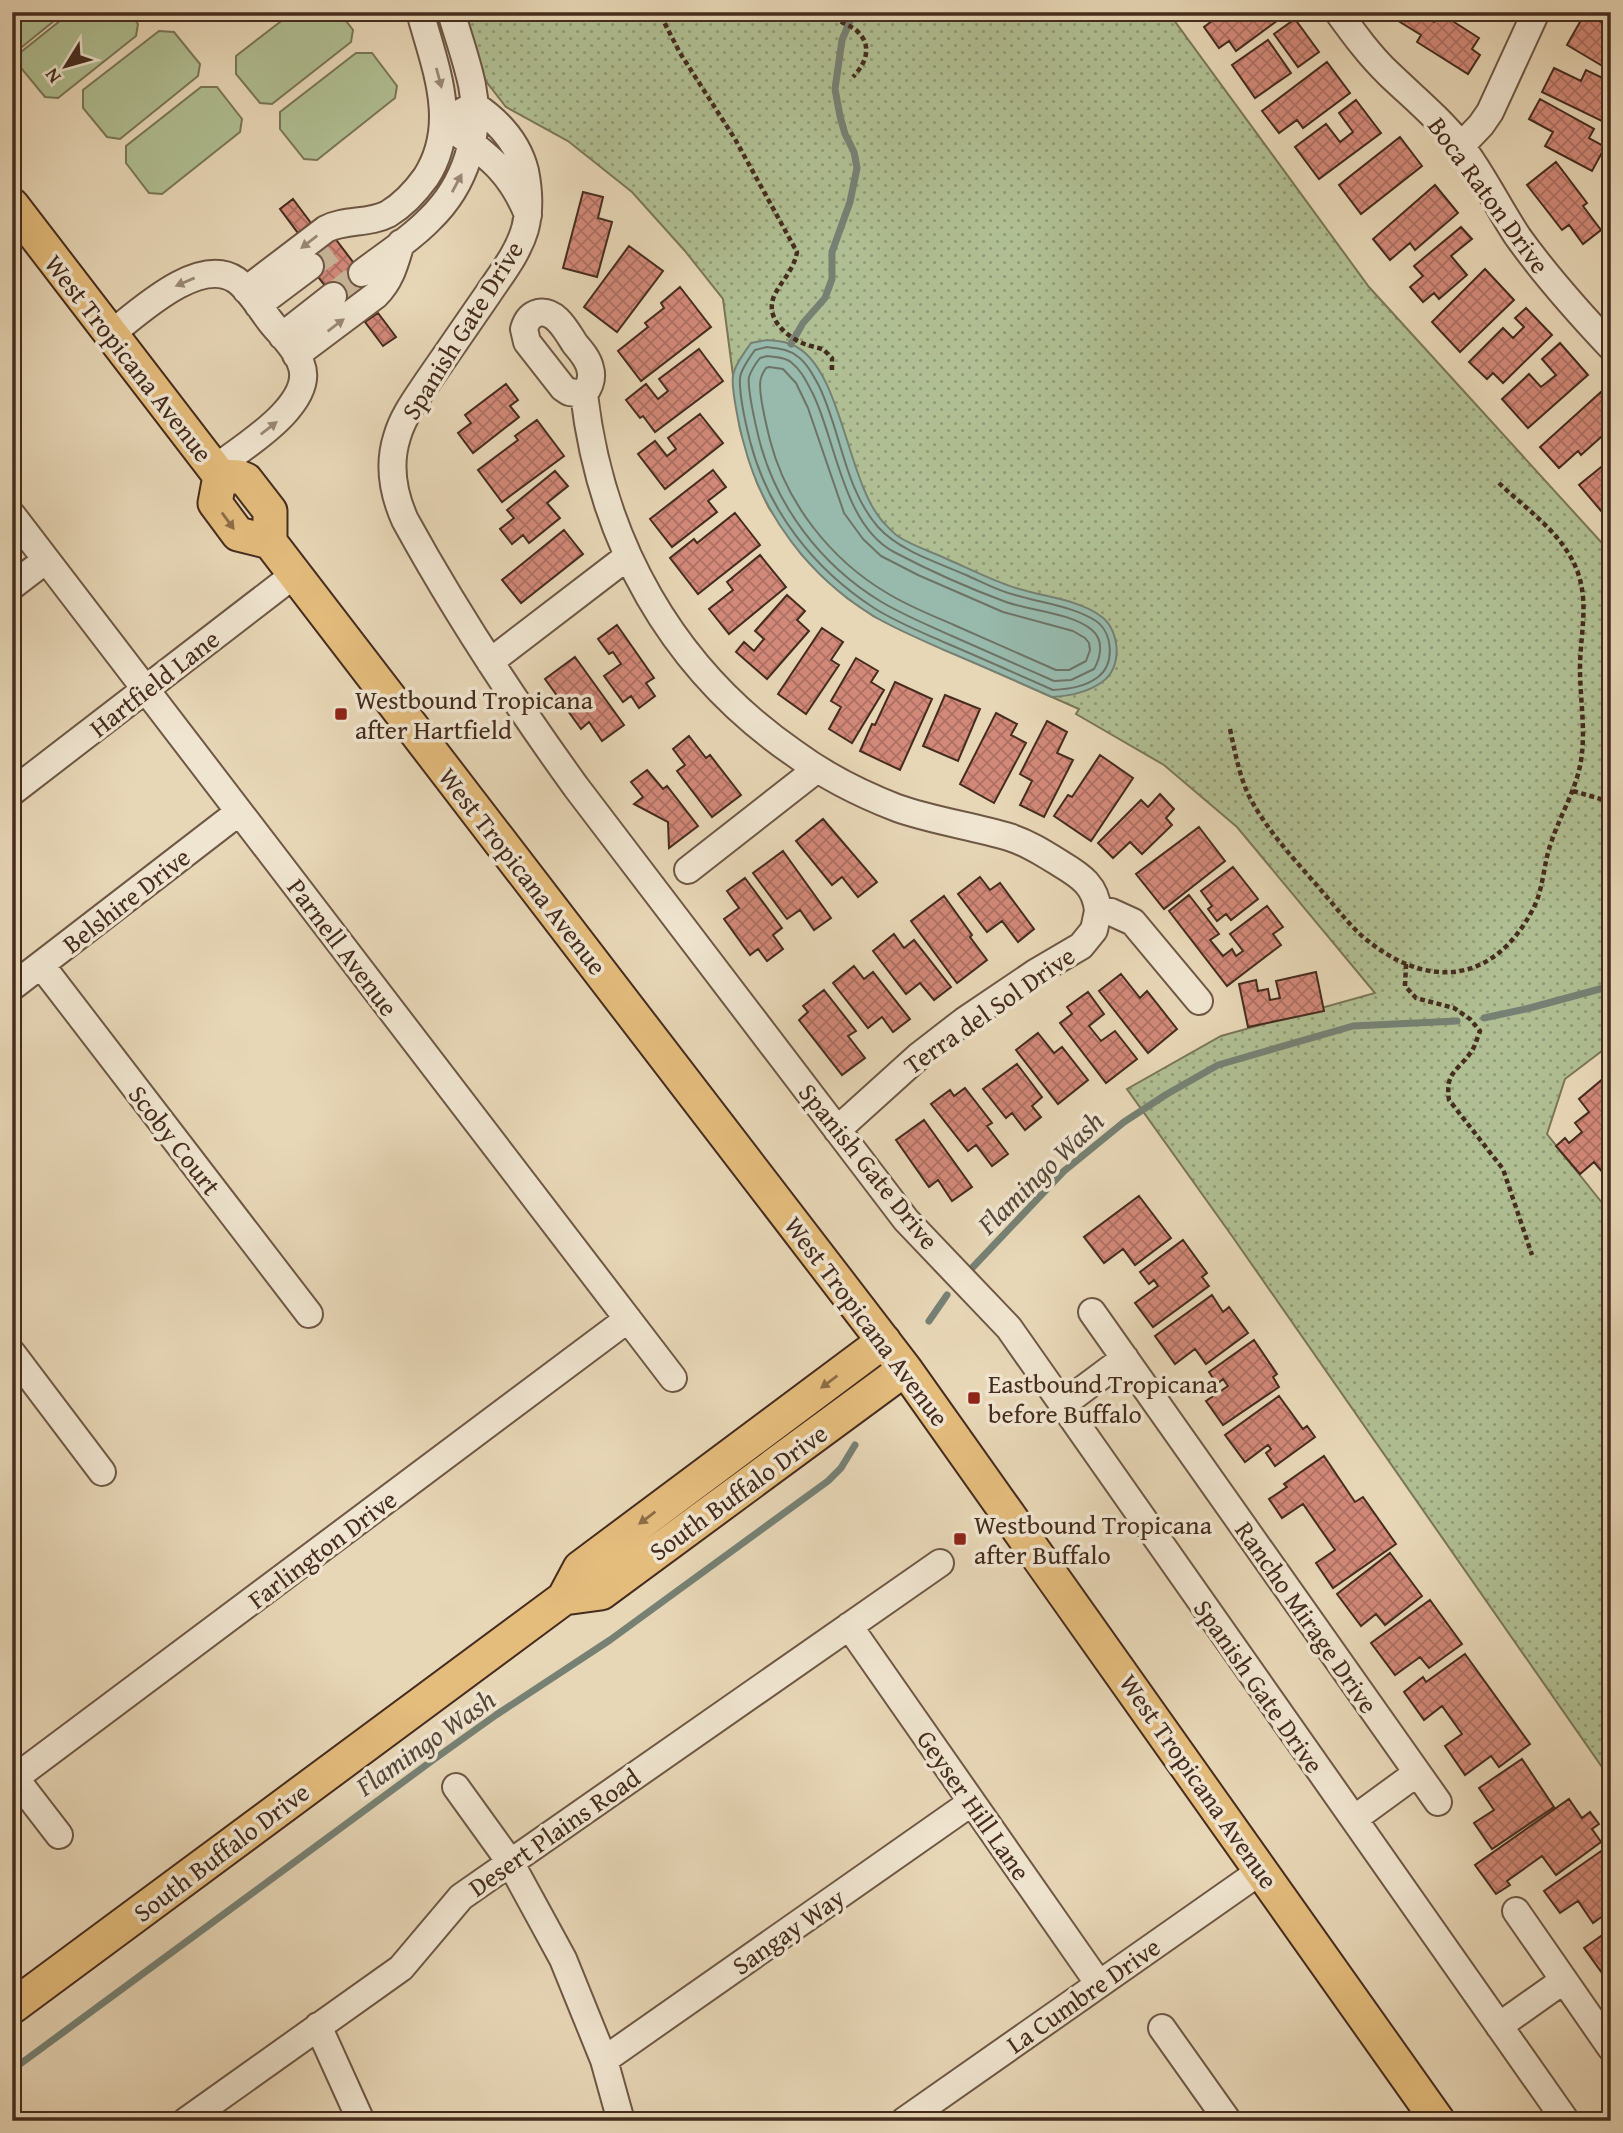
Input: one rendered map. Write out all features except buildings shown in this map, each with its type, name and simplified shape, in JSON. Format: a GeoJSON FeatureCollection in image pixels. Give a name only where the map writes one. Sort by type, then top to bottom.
{"type":"FeatureCollection","features":[{"type":"Feature","properties":{"kind":"main road","name":"West Tropicana Avenue"},"geometry":{"type":"LineString","coordinates":[[12,205],[217,472],[246,480],[270,511],[270,542],[905,1369],[1438,2121]]}},
{"type":"Feature","properties":{"kind":"main road","name":"South Buffalo Drive"},"geometry":{"type":"LineString","coordinates":[[12,2007],[564,1598],[580,1568],[884,1341]]}},
{"type":"Feature","properties":{"kind":"main road","name":"South Buffalo Drive"},"geometry":{"type":"LineString","coordinates":[[564,1598],[601,1593],[905,1369]]}},
{"type":"Feature","properties":{"kind":"street"},"geometry":{"type":"LineString","coordinates":[[252,298],[326,229],[385,215],[420,186],[437,155],[444,122],[442,92],[420,12]]}},
{"type":"Feature","properties":{"kind":"street"},"geometry":{"type":"LineString","coordinates":[[362,273],[428,221],[450,195],[466,166],[472,144],[474,105],[472,86],[451,12]]}},
{"type":"Feature","properties":{"kind":"street","name":"Boca Raton Drive"},"geometry":{"type":"LineString","coordinates":[[1339,12],[1388,74],[1428,110],[1461,146],[1503,214],[1541,268],[1611,347]]}},
{"type":"Feature","properties":{"kind":"street"},"geometry":{"type":"LineString","coordinates":[[1461,146],[1490,112],[1536,12]]}},
{"type":"Feature","properties":{"kind":"street"},"geometry":{"type":"LineString","coordinates":[[444,122],[474,105]]}},
{"type":"Feature","properties":{"kind":"street","name":"Spanish Gate Drive"},"geometry":{"type":"LineString","coordinates":[[474,105],[498,124],[517,150],[527,182],[528,215],[514,254],[403,420],[393,451],[394,485],[405,520],[490,662],[576,787],[906,1220],[1009,1328],[1566,2121]]}},
{"type":"Feature","properties":{"kind":"street","name":"Spanish Gate Drive"},"geometry":{"type":"LineString","coordinates":[[444,122],[484,152],[504,172],[528,215]]}},
{"type":"Feature","properties":{"kind":"street"},"geometry":{"type":"LineString","coordinates":[[340,244],[372,219]]}},
{"type":"Feature","properties":{"kind":"street"},"geometry":{"type":"LineString","coordinates":[[289,346],[376,295],[391,278],[407,238]]}},
{"type":"Feature","properties":{"kind":"street"},"geometry":{"type":"LineString","coordinates":[[252,298],[310,266]]}},
{"type":"Feature","properties":{"kind":"street"},"geometry":{"type":"LineString","coordinates":[[111,334],[167,290],[199,276],[219,274],[237,280],[289,346],[301,363],[303,381],[290,407],[272,426],[217,472]]}},
{"type":"Feature","properties":{"kind":"street"},"geometry":{"type":"LineString","coordinates":[[289,346],[333,296]]}},
{"type":"Feature","properties":{"kind":"street"},"geometry":{"type":"LineString","coordinates":[[584,394],[592,450],[601,487],[627,556],[664,622],[710,681],[765,732],[817,769],[859,792],[929,819],[996,834],[1026,844],[1081,876],[1094,891],[1098,911],[1111,912],[1133,922],[1199,1001]]}},
{"type":"Feature","properties":{"kind":"street","name":"Parnell Avenue"},"geometry":{"type":"LineString","coordinates":[[12,516],[673,1378]]}},
{"type":"Feature","properties":{"kind":"street"},"geometry":{"type":"LineString","coordinates":[[490,662],[627,556]]}},
{"type":"Feature","properties":{"kind":"street"},"geometry":{"type":"LineString","coordinates":[[12,586],[46,560]]}},
{"type":"Feature","properties":{"kind":"street","name":"Hartfield Lane"},"geometry":{"type":"LineString","coordinates":[[12,792],[295,575]]}},
{"type":"Feature","properties":{"kind":"street"},"geometry":{"type":"LineString","coordinates":[[688,870],[817,769]]}},
{"type":"Feature","properties":{"kind":"street","name":"Belshire Drive"},"geometry":{"type":"LineString","coordinates":[[12,987],[239,812]]}},
{"type":"Feature","properties":{"kind":"street","name":"Terra del Sol Drive"},"geometry":{"type":"LineString","coordinates":[[837,1130],[920,1055],[964,1021],[1081,946],[1094,930],[1098,911]]}},
{"type":"Feature","properties":{"kind":"street","name":"Scoby Court"},"geometry":{"type":"LineString","coordinates":[[41,965],[309,1314]]}},
{"type":"Feature","properties":{"kind":"street","name":"Rancho Mirage Drive"},"geometry":{"type":"LineString","coordinates":[[1093,1312],[1438,1802]]}},
{"type":"Feature","properties":{"kind":"street","name":"Farlington Drive"},"geometry":{"type":"LineString","coordinates":[[14,1776],[628,1319]]}},
{"type":"Feature","properties":{"kind":"street"},"geometry":{"type":"LineString","coordinates":[[12,1353],[102,1472]]}},
{"type":"Feature","properties":{"kind":"street"},"geometry":{"type":"LineString","coordinates":[[1062,1405],[1125,1358]]}},
{"type":"Feature","properties":{"kind":"street","name":"Desert Plains Road"},"geometry":{"type":"LineString","coordinates":[[186,2121],[401,1968],[461,1897],[940,1563]]}},
{"type":"Feature","properties":{"kind":"street","name":"Geyser Hill Lane"},"geometry":{"type":"LineString","coordinates":[[849,1626],[1099,1984]]}},
{"type":"Feature","properties":{"kind":"street"},"geometry":{"type":"LineString","coordinates":[[1354,1819],[1417,1773]]}},
{"type":"Feature","properties":{"kind":"street"},"geometry":{"type":"LineString","coordinates":[[14,1776],[59,1835]]}},
{"type":"Feature","properties":{"kind":"street"},"geometry":{"type":"LineString","coordinates":[[456,1787],[510,1862],[563,1959],[604,2060],[621,2121]]}},
{"type":"Feature","properties":{"kind":"street","name":"Sangay Way"},"geometry":{"type":"LineString","coordinates":[[604,2060],[972,1802]]}},
{"type":"Feature","properties":{"kind":"street","name":"La Cumbre Drive"},"geometry":{"type":"LineString","coordinates":[[904,2121],[1262,1870]]}},
{"type":"Feature","properties":{"kind":"street"},"geometry":{"type":"LineString","coordinates":[[1516,1911],[1611,2048]]}},
{"type":"Feature","properties":{"kind":"street"},"geometry":{"type":"LineString","coordinates":[[1499,2026],[1564,1980]]}},
{"type":"Feature","properties":{"kind":"street"},"geometry":{"type":"LineString","coordinates":[[318,2026],[361,2121]]}},
{"type":"Feature","properties":{"kind":"street"},"geometry":{"type":"LineString","coordinates":[[1162,2028],[1228,2121]]}},
{"type":"Feature","properties":{"kind":"path"},"geometry":{"type":"LineString","coordinates":[[652,12],[664,22],[680,53],[735,139],[797,252],[795,262],[774,297],[772,310],[776,323],[788,335],[803,344],[824,350],[832,358],[832,371]]}},
{"type":"Feature","properties":{"kind":"path"},"geometry":{"type":"LineString","coordinates":[[827,12],[831,18],[857,32],[866,43],[868,54],[853,77]]}},
{"type":"Feature","properties":{"kind":"path"},"geometry":{"type":"LineString","coordinates":[[1230,729],[1248,795],[1275,835],[1350,924],[1374,945],[1406,964],[1433,971],[1460,971],[1483,964],[1507,946],[1534,906],[1543,880],[1549,847],[1580,769],[1584,732],[1580,666],[1584,612],[1582,586],[1570,555],[1560,540],[1499,483]]}},
{"type":"Feature","properties":{"kind":"path"},"geometry":{"type":"LineString","coordinates":[[1573,791],[1611,802]]}},
{"type":"Feature","properties":{"kind":"path"},"geometry":{"type":"LineString","coordinates":[[1406,964],[1405,986],[1416,998],[1454,1008],[1470,1018],[1480,1031],[1472,1051],[1452,1072],[1447,1086],[1449,1100],[1503,1169],[1532,1255]]}},
{"type":"Feature","properties":{"kind":"shaded area"},"geometry":{"type":"Polygon","coordinates":[[[12,12],[65,12],[17,51],[12,50],[12,12]]]}},
{"type":"Feature","properties":{"kind":"shaded area"},"geometry":{"type":"Polygon","coordinates":[[[71,12],[129,12],[138,24],[136,36],[58,98],[45,97],[21,68],[21,52],[71,12]]]}},
{"type":"Feature","properties":{"kind":"shaded area"},"geometry":{"type":"Polygon","coordinates":[[[293,12],[339,12],[353,30],[351,42],[272,104],[260,103],[236,74],[236,56],[293,12]]]}},
{"type":"Feature","properties":{"kind":"shaded area"},"geometry":{"type":"Polygon","coordinates":[[[462,12],[1168,12],[1369,287],[1611,553],[1611,1044],[1565,1079],[1547,1134],[1611,1214],[1611,1780],[1127,1089],[1221,1036],[1375,993],[1237,827],[1164,765],[1076,714],[1079,709],[873,616],[847,598],[802,555],[769,508],[757,483],[740,429],[723,299],[685,251],[632,192],[568,141],[506,107],[485,80],[462,12]]]}},
{"type":"Feature","properties":{"kind":"shaded area"},"geometry":{"type":"Polygon","coordinates":[[[159,31],[174,32],[200,64],[198,76],[120,139],[107,137],[83,108],[83,90],[159,31]]]}},
{"type":"Feature","properties":{"kind":"shaded area"},"geometry":{"type":"Polygon","coordinates":[[[356,53],[372,53],[397,86],[395,98],[317,160],[304,159],[280,129],[280,112],[356,53]]]}},
{"type":"Feature","properties":{"kind":"shaded area"},"geometry":{"type":"Polygon","coordinates":[[[201,87],[217,87],[242,119],[240,132],[162,194],[149,193],[126,163],[126,146],[201,87]]]}},
{"type":"Feature","properties":{"kind":"water"},"geometry":{"type":"Polygon","coordinates":[[[767,340],[793,345],[809,357],[823,376],[860,480],[871,503],[891,530],[910,543],[990,578],[1072,602],[1102,617],[1113,631],[1117,650],[1109,676],[1084,691],[1052,697],[890,625],[849,600],[828,582],[809,563],[776,519],[752,470],[742,438],[733,390],[734,372],[751,343],[767,340]]]}},
{"type":"Feature","properties":{"kind":"waterway"},"geometry":{"type":"LineString","coordinates":[[791,344],[803,323],[825,298],[832,279],[832,252],[850,202],[857,168],[854,152],[845,134],[835,89],[842,40],[854,12]]}},
{"type":"Feature","properties":{"kind":"waterway","name":"Flamingo Wash"},"geometry":{"type":"LineString","coordinates":[[1484,1018],[1611,986]]}},
{"type":"Feature","properties":{"kind":"waterway","name":"Flamingo Wash"},"geometry":{"type":"LineString","coordinates":[[973,1267],[1064,1171],[1124,1122],[1218,1065],[1353,1026],[1457,1021]]}},
{"type":"Feature","properties":{"kind":"waterway","name":"Flamingo Wash"},"geometry":{"type":"LineString","coordinates":[[929,1321],[947,1295]]}},
{"type":"Feature","properties":{"kind":"waterway","name":"Flamingo Wash"},"geometry":{"type":"LineString","coordinates":[[12,2070],[433,1760],[610,1640],[828,1481],[841,1468],[855,1445]]}},
{"type":"Feature","properties":{"kind":"tunnel"},"geometry":{"type":"LineString","coordinates":[[310,266],[339,244]]}},
{"type":"Feature","properties":{"kind":"tunnel"},"geometry":{"type":"LineString","coordinates":[[333,296],[362,273]]}},
{"type":"Feature","properties":{"kind":"place","name":"Westbound Tropicana after Hartfield"},"geometry":{"type":"Point","coordinates":[341,714]}},
{"type":"Feature","properties":{"kind":"place","name":"Eastbound Tropicana before Buffalo"},"geometry":{"type":"Point","coordinates":[974,1398]}},
{"type":"Feature","properties":{"kind":"place","name":"Westbound Tropicana after Buffalo"},"geometry":{"type":"Point","coordinates":[960,1539]}}]}
